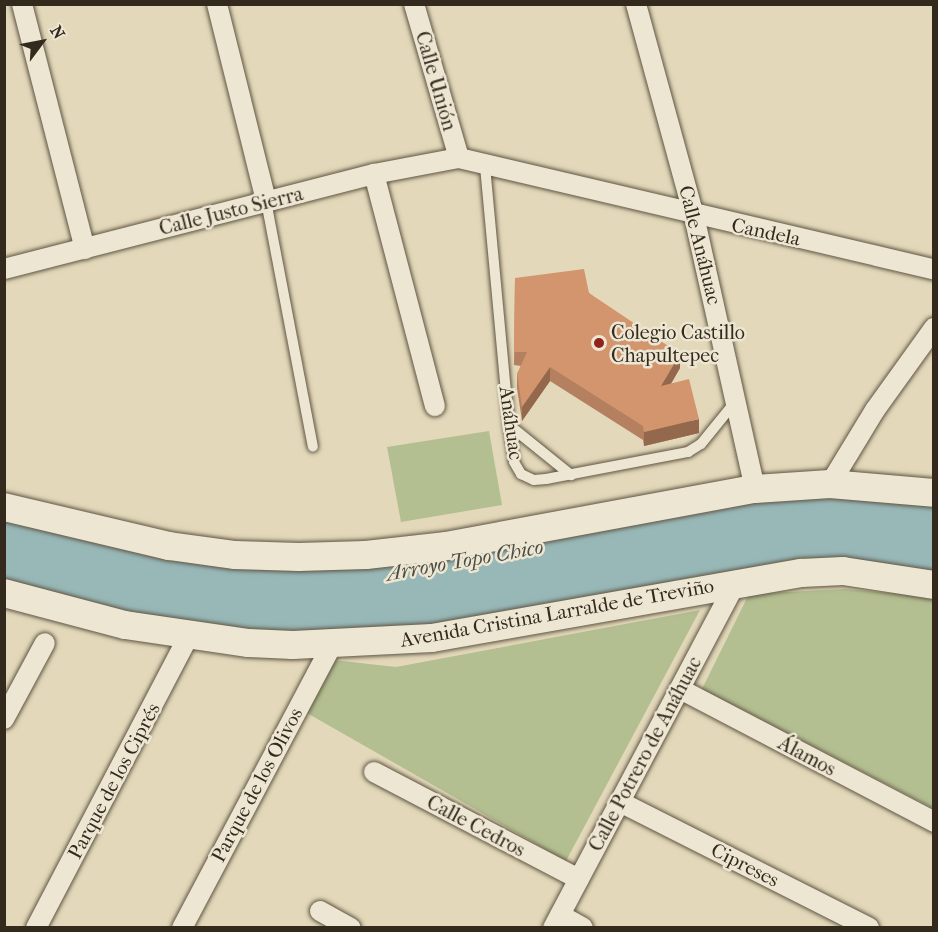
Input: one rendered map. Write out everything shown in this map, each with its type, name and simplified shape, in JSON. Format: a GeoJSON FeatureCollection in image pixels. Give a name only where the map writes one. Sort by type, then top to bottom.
{"type":"FeatureCollection","features":[{"type":"Feature","properties":{"kind":"main road"},"geometry":{"type":"LineString","coordinates":[[4,507],[169,546],[299,557],[366,555],[446,546],[755,489],[830,484],[933,493]]}},
{"type":"Feature","properties":{"kind":"main road","name":"Avenida Cristina Larralde de Treviño"},"geometry":{"type":"LineString","coordinates":[[4,593],[125,625],[249,643],[333,643],[432,638],[737,581],[843,571],[933,585]]}},
{"type":"Feature","properties":{"kind":"street"},"geometry":{"type":"LineString","coordinates":[[22,4],[85,249]]}},
{"type":"Feature","properties":{"kind":"street"},"geometry":{"type":"LineString","coordinates":[[217,4],[266,201]]}},
{"type":"Feature","properties":{"kind":"street","name":"Calle Unión"},"geometry":{"type":"LineString","coordinates":[[414,4],[459,158]]}},
{"type":"Feature","properties":{"kind":"street","name":"Calle Anáhuac"},"geometry":{"type":"LineString","coordinates":[[636,4],[694,216],[755,489]]}},
{"type":"Feature","properties":{"kind":"street","name":"Calle Justo Sierra"},"geometry":{"type":"LineString","coordinates":[[4,269],[374,174],[459,158]]}},
{"type":"Feature","properties":{"kind":"street","name":"Candela"},"geometry":{"type":"LineString","coordinates":[[459,158],[694,216],[933,269]]}},
{"type":"Feature","properties":{"kind":"street"},"geometry":{"type":"LineString","coordinates":[[374,174],[435,406]]}},
{"type":"Feature","properties":{"kind":"street"},"geometry":{"type":"LineString","coordinates":[[830,484],[875,410],[933,328]]}},
{"type":"Feature","properties":{"kind":"street","name":"Calle Potrero de Anáhuac"},"geometry":{"type":"LineString","coordinates":[[556,921],[737,581]]}},
{"type":"Feature","properties":{"kind":"street","name":"Parque de los Ciprés"},"geometry":{"type":"LineString","coordinates":[[36,927],[190,633]]}},
{"type":"Feature","properties":{"kind":"street"},"geometry":{"type":"LineString","coordinates":[[4,719],[45,643]]}},
{"type":"Feature","properties":{"kind":"street","name":"Parque de los Olivos"},"geometry":{"type":"LineString","coordinates":[[182,927],[333,643]]}},
{"type":"Feature","properties":{"kind":"street","name":"Álamos"},"geometry":{"type":"LineString","coordinates":[[680,689],[933,822]]}},
{"type":"Feature","properties":{"kind":"street","name":"Calle Cedros"},"geometry":{"type":"LineString","coordinates":[[374,772],[579,879]]}},
{"type":"Feature","properties":{"kind":"street","name":"Cipreses"},"geometry":{"type":"LineString","coordinates":[[620,802],[869,927]]}},
{"type":"Feature","properties":{"kind":"street"},"geometry":{"type":"LineString","coordinates":[[320,910],[351,927]]}},
{"type":"Feature","properties":{"kind":"street"},"geometry":{"type":"LineString","coordinates":[[556,921],[584,927]]}},
{"type":"Feature","properties":{"kind":"lane","name":"Anáhuac"},"geometry":{"type":"LineString","coordinates":[[485,166],[509,424],[514,462],[521,474],[534,480],[571,475],[696,448],[735,402]]}},
{"type":"Feature","properties":{"kind":"lane"},"geometry":{"type":"LineString","coordinates":[[266,201],[313,447]]}},
{"type":"Feature","properties":{"kind":"lane"},"geometry":{"type":"LineString","coordinates":[[509,424],[571,475]]}},
{"type":"Feature","properties":{"kind":"green space"},"geometry":{"type":"Polygon","coordinates":[[[489,431],[502,505],[401,522],[387,447],[489,431]]]}},
{"type":"Feature","properties":{"kind":"green space"},"geometry":{"type":"Polygon","coordinates":[[[845,589],[933,597],[933,808],[702,689],[749,594],[845,589]]]}},
{"type":"Feature","properties":{"kind":"green space"},"geometry":{"type":"Polygon","coordinates":[[[700,610],[566,861],[307,713],[333,660],[396,667],[700,610]]]}},
{"type":"Feature","properties":{"kind":"water","name":"Arroyo Topo Chico"},"geometry":{"type":"Polygon","coordinates":[[[933,493],[933,586],[876,574],[333,643],[5,593],[4,507],[299,557],[665,504],[933,493]]]}},
{"type":"Feature","properties":{"kind":"building"},"geometry":{"type":"Polygon","coordinates":[[[584,269],[589,293],[680,354],[661,386],[689,379],[699,419],[644,432],[643,426],[550,367],[522,407],[517,374],[527,352],[514,352],[515,278],[584,269]]]}},
{"type":"Feature","properties":{"kind":"place","name":"Colegio Castillo Chapultepec"},"geometry":{"type":"Point","coordinates":[599,343]}}]}
